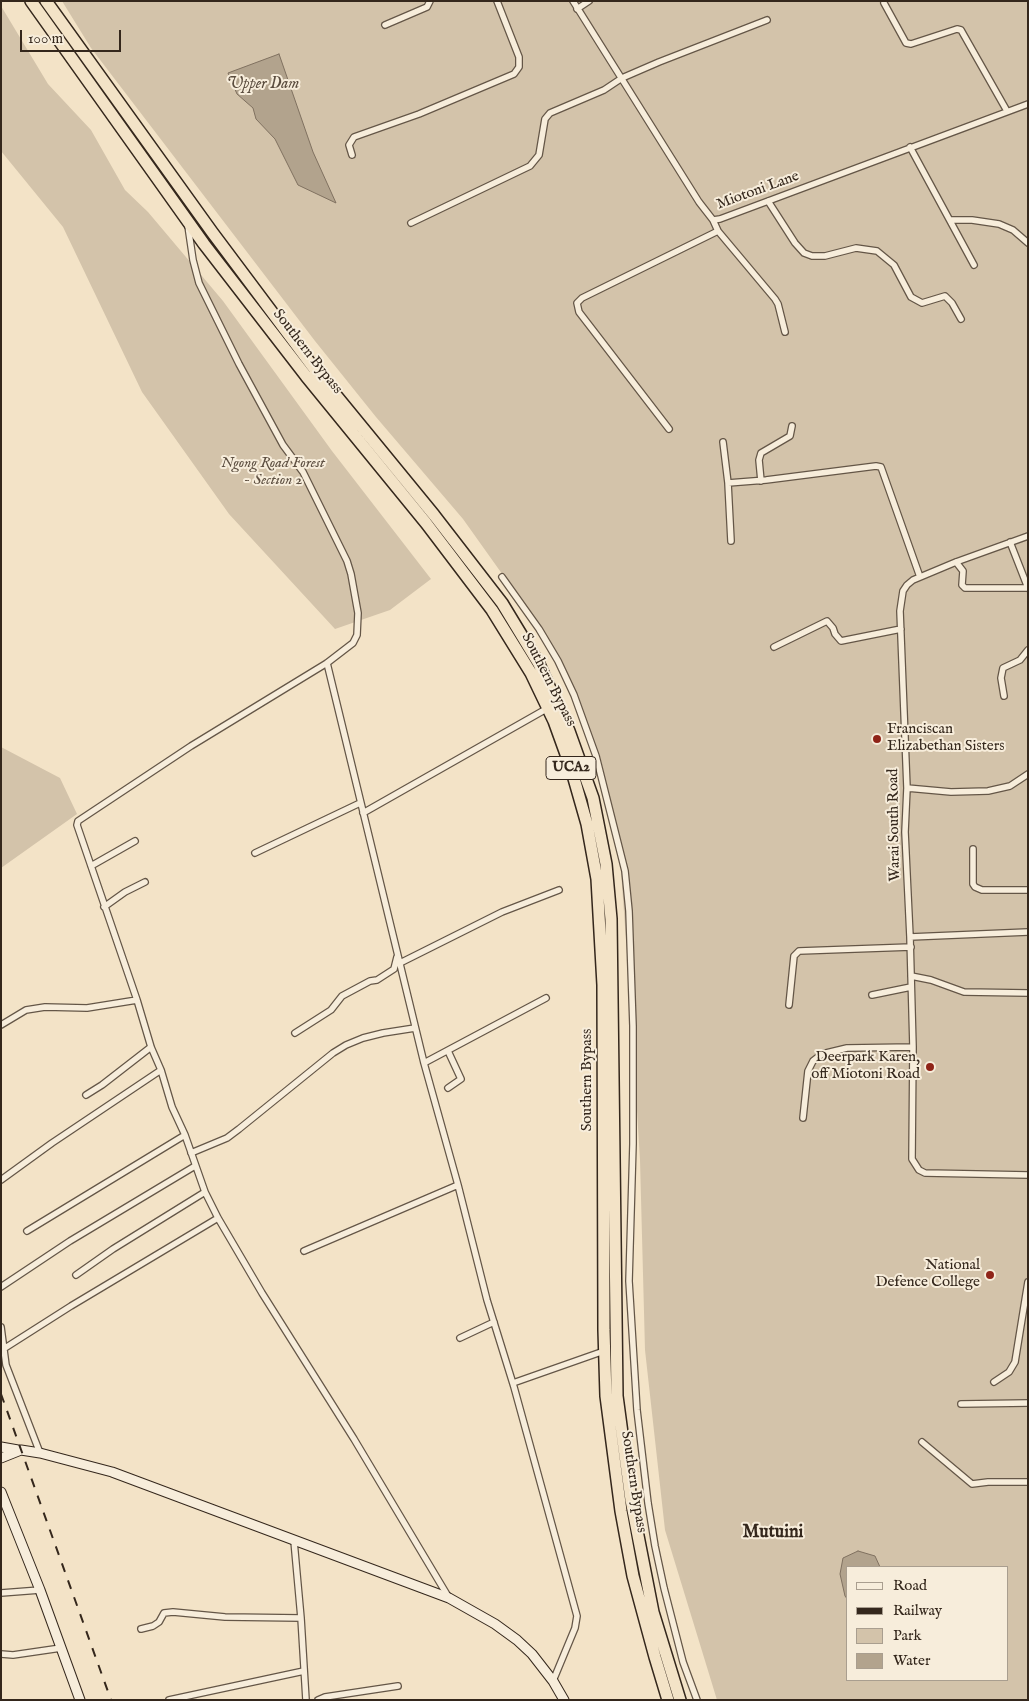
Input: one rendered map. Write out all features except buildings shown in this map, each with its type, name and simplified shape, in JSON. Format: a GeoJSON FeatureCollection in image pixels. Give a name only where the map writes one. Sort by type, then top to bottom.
{"type":"FeatureCollection","features":[{"type":"Feature","properties":{"kind":"highway","name":"Southern Bypass"},"geometry":{"type":"LineString","coordinates":[[31,1],[188,221],[306,376],[426,523],[492,610],[531,673],[554,721],[571,768],[587,824],[597,880],[603,985],[604,1351],[606,1396],[623,1520],[633,1576],[654,1657],[668,1700]]}},
{"type":"Feature","properties":{"kind":"highway","name":"Southern Bypass"},"geometry":{"type":"LineString","coordinates":[[46,1],[212,232],[316,371],[434,515],[502,602],[539,664],[569,731],[593,798],[606,864],[611,919],[617,1396],[631,1500],[654,1612],[680,1700]]}},
{"type":"Feature","properties":{"kind":"main road"},"geometry":{"type":"LineString","coordinates":[[1,1447],[40,1452],[112,1472],[449,1598],[495,1624],[518,1640],[532,1654],[553,1681],[564,1700]]}},
{"type":"Feature","properties":{"kind":"main road"},"geometry":{"type":"LineString","coordinates":[[1,1458],[21,1450]]}},
{"type":"Feature","properties":{"kind":"main road"},"geometry":{"type":"LineString","coordinates":[[2,1495],[40,1590],[80,1700]]}},
{"type":"Feature","properties":{"kind":"street"},"geometry":{"type":"LineString","coordinates":[[385,25],[427,7],[430,1]]}},
{"type":"Feature","properties":{"kind":"street"},"geometry":{"type":"LineString","coordinates":[[352,155],[349,145],[354,137],[419,114],[514,74],[519,67],[520,57],[497,1]]}},
{"type":"Feature","properties":{"kind":"street","name":"Miotoni Lane"},"geometry":{"type":"LineString","coordinates":[[573,1],[699,202],[713,220],[1028,104]]}},
{"type":"Feature","properties":{"kind":"street"},"geometry":{"type":"LineString","coordinates":[[577,8],[588,1]]}},
{"type":"Feature","properties":{"kind":"street"},"geometry":{"type":"LineString","coordinates":[[884,3],[906,43],[911,44],[957,28],[962,30],[1007,111]]}},
{"type":"Feature","properties":{"kind":"street"},"geometry":{"type":"LineString","coordinates":[[410,223],[530,166],[538,155],[545,119],[548,114],[607,88],[622,78],[767,20]]}},
{"type":"Feature","properties":{"kind":"street"},"geometry":{"type":"LineString","coordinates":[[910,147],[974,265]]}},
{"type":"Feature","properties":{"kind":"street"},"geometry":{"type":"LineString","coordinates":[[768,200],[795,243],[804,253],[812,256],[825,256],[856,248],[876,251],[894,265],[910,297],[922,303],[946,296],[961,319]]}},
{"type":"Feature","properties":{"kind":"street"},"geometry":{"type":"LineString","coordinates":[[713,220],[718,231],[775,299],[785,332]]}},
{"type":"Feature","properties":{"kind":"street"},"geometry":{"type":"LineString","coordinates":[[950,220],[972,220],[999,224],[1013,230],[1028,243]]}},
{"type":"Feature","properties":{"kind":"street"},"geometry":{"type":"LineString","coordinates":[[188,221],[193,260],[199,283],[235,356],[283,445],[303,472],[349,568],[358,613],[356,639],[353,644],[327,663],[191,746],[78,821],[77,828],[137,1000],[151,1046],[161,1070],[172,1107],[185,1134],[205,1192],[262,1293],[354,1438],[449,1598]]}},
{"type":"Feature","properties":{"kind":"street"},"geometry":{"type":"LineString","coordinates":[[669,429],[579,312],[577,303],[582,298],[718,231]]}},
{"type":"Feature","properties":{"kind":"street"},"geometry":{"type":"LineString","coordinates":[[761,481],[759,460],[761,453],[790,436],[792,426]]}},
{"type":"Feature","properties":{"kind":"street"},"geometry":{"type":"LineString","coordinates":[[723,442],[728,483],[731,541]]}},
{"type":"Feature","properties":{"kind":"street"},"geometry":{"type":"LineString","coordinates":[[728,483],[761,481],[876,466],[881,467],[920,576]]}},
{"type":"Feature","properties":{"kind":"street","name":"Warai South Road"},"geometry":{"type":"LineString","coordinates":[[1028,536],[920,576],[907,585],[903,591],[900,611],[908,788],[905,832],[911,947],[912,1147],[915,1166],[925,1173],[1028,1175]]}},
{"type":"Feature","properties":{"kind":"street"},"geometry":{"type":"LineString","coordinates":[[956,562],[962,572],[962,585],[965,588],[1028,588],[1010,542]]}},
{"type":"Feature","properties":{"kind":"street"},"geometry":{"type":"LineString","coordinates":[[502,577],[539,629],[558,661],[574,696],[596,756],[625,871],[629,911],[633,1026],[634,1144],[629,1281],[637,1410],[648,1504],[657,1555],[683,1662],[697,1700]]}},
{"type":"Feature","properties":{"kind":"street"},"geometry":{"type":"LineString","coordinates":[[774,647],[827,621],[841,641],[901,629]]}},
{"type":"Feature","properties":{"kind":"street"},"geometry":{"type":"LineString","coordinates":[[1004,696],[1001,678],[1002,671],[1006,666],[1024,657],[1028,650]]}},
{"type":"Feature","properties":{"kind":"street"},"geometry":{"type":"LineString","coordinates":[[327,663],[424,1063],[494,1322],[513,1383],[577,1616],[575,1628],[553,1681]]}},
{"type":"Feature","properties":{"kind":"street"},"geometry":{"type":"LineString","coordinates":[[364,813],[548,708]]}},
{"type":"Feature","properties":{"kind":"street"},"geometry":{"type":"LineString","coordinates":[[908,788],[951,792],[988,791],[1010,786],[1028,774]]}},
{"type":"Feature","properties":{"kind":"street"},"geometry":{"type":"LineString","coordinates":[[255,853],[360,803]]}},
{"type":"Feature","properties":{"kind":"street"},"geometry":{"type":"LineString","coordinates":[[91,866],[135,841]]}},
{"type":"Feature","properties":{"kind":"street"},"geometry":{"type":"LineString","coordinates":[[973,849],[973,884],[976,887],[982,890],[1028,890]]}},
{"type":"Feature","properties":{"kind":"street"},"geometry":{"type":"LineString","coordinates":[[104,907],[125,892],[145,882]]}},
{"type":"Feature","properties":{"kind":"street"},"geometry":{"type":"LineString","coordinates":[[400,963],[502,912],[560,890]]}},
{"type":"Feature","properties":{"kind":"street"},"geometry":{"type":"LineString","coordinates":[[910,937],[1028,932]]}},
{"type":"Feature","properties":{"kind":"street"},"geometry":{"type":"LineString","coordinates":[[788,1005],[794,956],[799,951],[911,947]]}},
{"type":"Feature","properties":{"kind":"street"},"geometry":{"type":"LineString","coordinates":[[295,1033],[331,1010],[342,996],[370,981],[377,980],[394,969],[398,955]]}},
{"type":"Feature","properties":{"kind":"street"},"geometry":{"type":"LineString","coordinates":[[911,976],[931,980],[964,992],[1028,993]]}},
{"type":"Feature","properties":{"kind":"street"},"geometry":{"type":"LineString","coordinates":[[872,995],[911,987]]}},
{"type":"Feature","properties":{"kind":"street"},"geometry":{"type":"LineString","coordinates":[[424,1063],[546,998]]}},
{"type":"Feature","properties":{"kind":"street"},"geometry":{"type":"LineString","coordinates":[[1,1026],[26,1010],[53,1007],[87,1008],[137,1000]]}},
{"type":"Feature","properties":{"kind":"street"},"geometry":{"type":"LineString","coordinates":[[191,1153],[227,1138],[240,1129],[333,1053],[346,1045],[383,1032],[416,1028]]}},
{"type":"Feature","properties":{"kind":"street"},"geometry":{"type":"LineString","coordinates":[[86,1095],[102,1085],[151,1046]]}},
{"type":"Feature","properties":{"kind":"street"},"geometry":{"type":"LineString","coordinates":[[803,1118],[808,1071],[813,1062],[822,1054],[847,1048],[913,1047]]}},
{"type":"Feature","properties":{"kind":"street"},"geometry":{"type":"LineString","coordinates":[[448,1050],[461,1079],[448,1088]]}},
{"type":"Feature","properties":{"kind":"street"},"geometry":{"type":"LineString","coordinates":[[1,1180],[52,1143],[161,1070]]}},
{"type":"Feature","properties":{"kind":"street"},"geometry":{"type":"LineString","coordinates":[[27,1231],[185,1134]]}},
{"type":"Feature","properties":{"kind":"street"},"geometry":{"type":"LineString","coordinates":[[1,1287],[70,1241],[195,1166]]}},
{"type":"Feature","properties":{"kind":"street"},"geometry":{"type":"LineString","coordinates":[[304,1251],[458,1185]]}},
{"type":"Feature","properties":{"kind":"street"},"geometry":{"type":"LineString","coordinates":[[76,1275],[113,1249],[205,1192]]}},
{"type":"Feature","properties":{"kind":"street"},"geometry":{"type":"LineString","coordinates":[[4,1348],[218,1218]]}},
{"type":"Feature","properties":{"kind":"street"},"geometry":{"type":"LineString","coordinates":[[994,1382],[1010,1372],[1015,1362],[1028,1282]]}},
{"type":"Feature","properties":{"kind":"street"},"geometry":{"type":"LineString","coordinates":[[460,1338],[494,1322]]}},
{"type":"Feature","properties":{"kind":"street"},"geometry":{"type":"LineString","coordinates":[[1,1327],[6,1365],[40,1452]]}},
{"type":"Feature","properties":{"kind":"street"},"geometry":{"type":"LineString","coordinates":[[513,1383],[604,1351]]}},
{"type":"Feature","properties":{"kind":"street"},"geometry":{"type":"LineString","coordinates":[[961,1404],[1028,1402]]}},
{"type":"Feature","properties":{"kind":"street"},"geometry":{"type":"LineString","coordinates":[[922,1442],[972,1484],[1028,1482]]}},
{"type":"Feature","properties":{"kind":"street"},"geometry":{"type":"LineString","coordinates":[[294,1541],[306,1700]]}},
{"type":"Feature","properties":{"kind":"street"},"geometry":{"type":"LineString","coordinates":[[1,1593],[40,1590]]}},
{"type":"Feature","properties":{"kind":"street"},"geometry":{"type":"LineString","coordinates":[[141,1629],[153,1626],[159,1622],[164,1613],[173,1612],[225,1617],[301,1618]]}},
{"type":"Feature","properties":{"kind":"street"},"geometry":{"type":"LineString","coordinates":[[1,1654],[13,1655],[61,1648]]}},
{"type":"Feature","properties":{"kind":"street"},"geometry":{"type":"LineString","coordinates":[[170,1700],[304,1671]]}},
{"type":"Feature","properties":{"kind":"street"},"geometry":{"type":"LineString","coordinates":[[318,1700],[325,1696],[398,1686]]}},
{"type":"Feature","properties":{"kind":"green space"},"geometry":{"type":"Polygon","coordinates":[[[62,1],[1028,1],[1028,1700],[717,1700],[665,1530],[645,1350],[640,1160],[619,843],[600,756],[565,673],[505,578],[463,519],[376,417],[315,341],[91,48],[62,1]]]}},
{"type":"Feature","properties":{"kind":"green space","name":"Ngong Road Forest - Section 2"},"geometry":{"type":"Polygon","coordinates":[[[1,6],[48,84],[91,130],[125,190],[148,212],[223,301],[332,451],[431,579],[390,610],[335,629],[229,514],[142,392],[63,227],[1,151],[1,6]]]}},
{"type":"Feature","properties":{"kind":"green space"},"geometry":{"type":"Polygon","coordinates":[[[1,747],[60,778],[77,814],[1,868],[1,747]]]}},
{"type":"Feature","properties":{"kind":"water","name":"Upper Dam"},"geometry":{"type":"Polygon","coordinates":[[[279,54],[313,152],[336,203],[298,185],[275,139],[256,119],[253,108],[237,94],[228,73],[279,54]]]}},
{"type":"Feature","properties":{"kind":"water"},"geometry":{"type":"Polygon","coordinates":[[[858,1551],[875,1556],[880,1566],[846,1566],[846,1597],[840,1574],[843,1558],[858,1551]]]}},
{"type":"Feature","properties":{"kind":"railway"},"geometry":{"type":"LineString","coordinates":[[1,1394],[111,1700]]}},
{"type":"Feature","properties":{"kind":"place","name":"Franciscan Elizabethan Sisters"},"geometry":{"type":"Point","coordinates":[877,739]}},
{"type":"Feature","properties":{"kind":"place","name":"Deerpark Karen, off Miotoni Road"},"geometry":{"type":"Point","coordinates":[930,1067]}},
{"type":"Feature","properties":{"kind":"place","name":"National Defence College"},"geometry":{"type":"Point","coordinates":[990,1275]}},
{"type":"Feature","properties":{"kind":"district","name":"Mutuini"},"geometry":{"type":"Point","coordinates":[773,1533]}}]}
